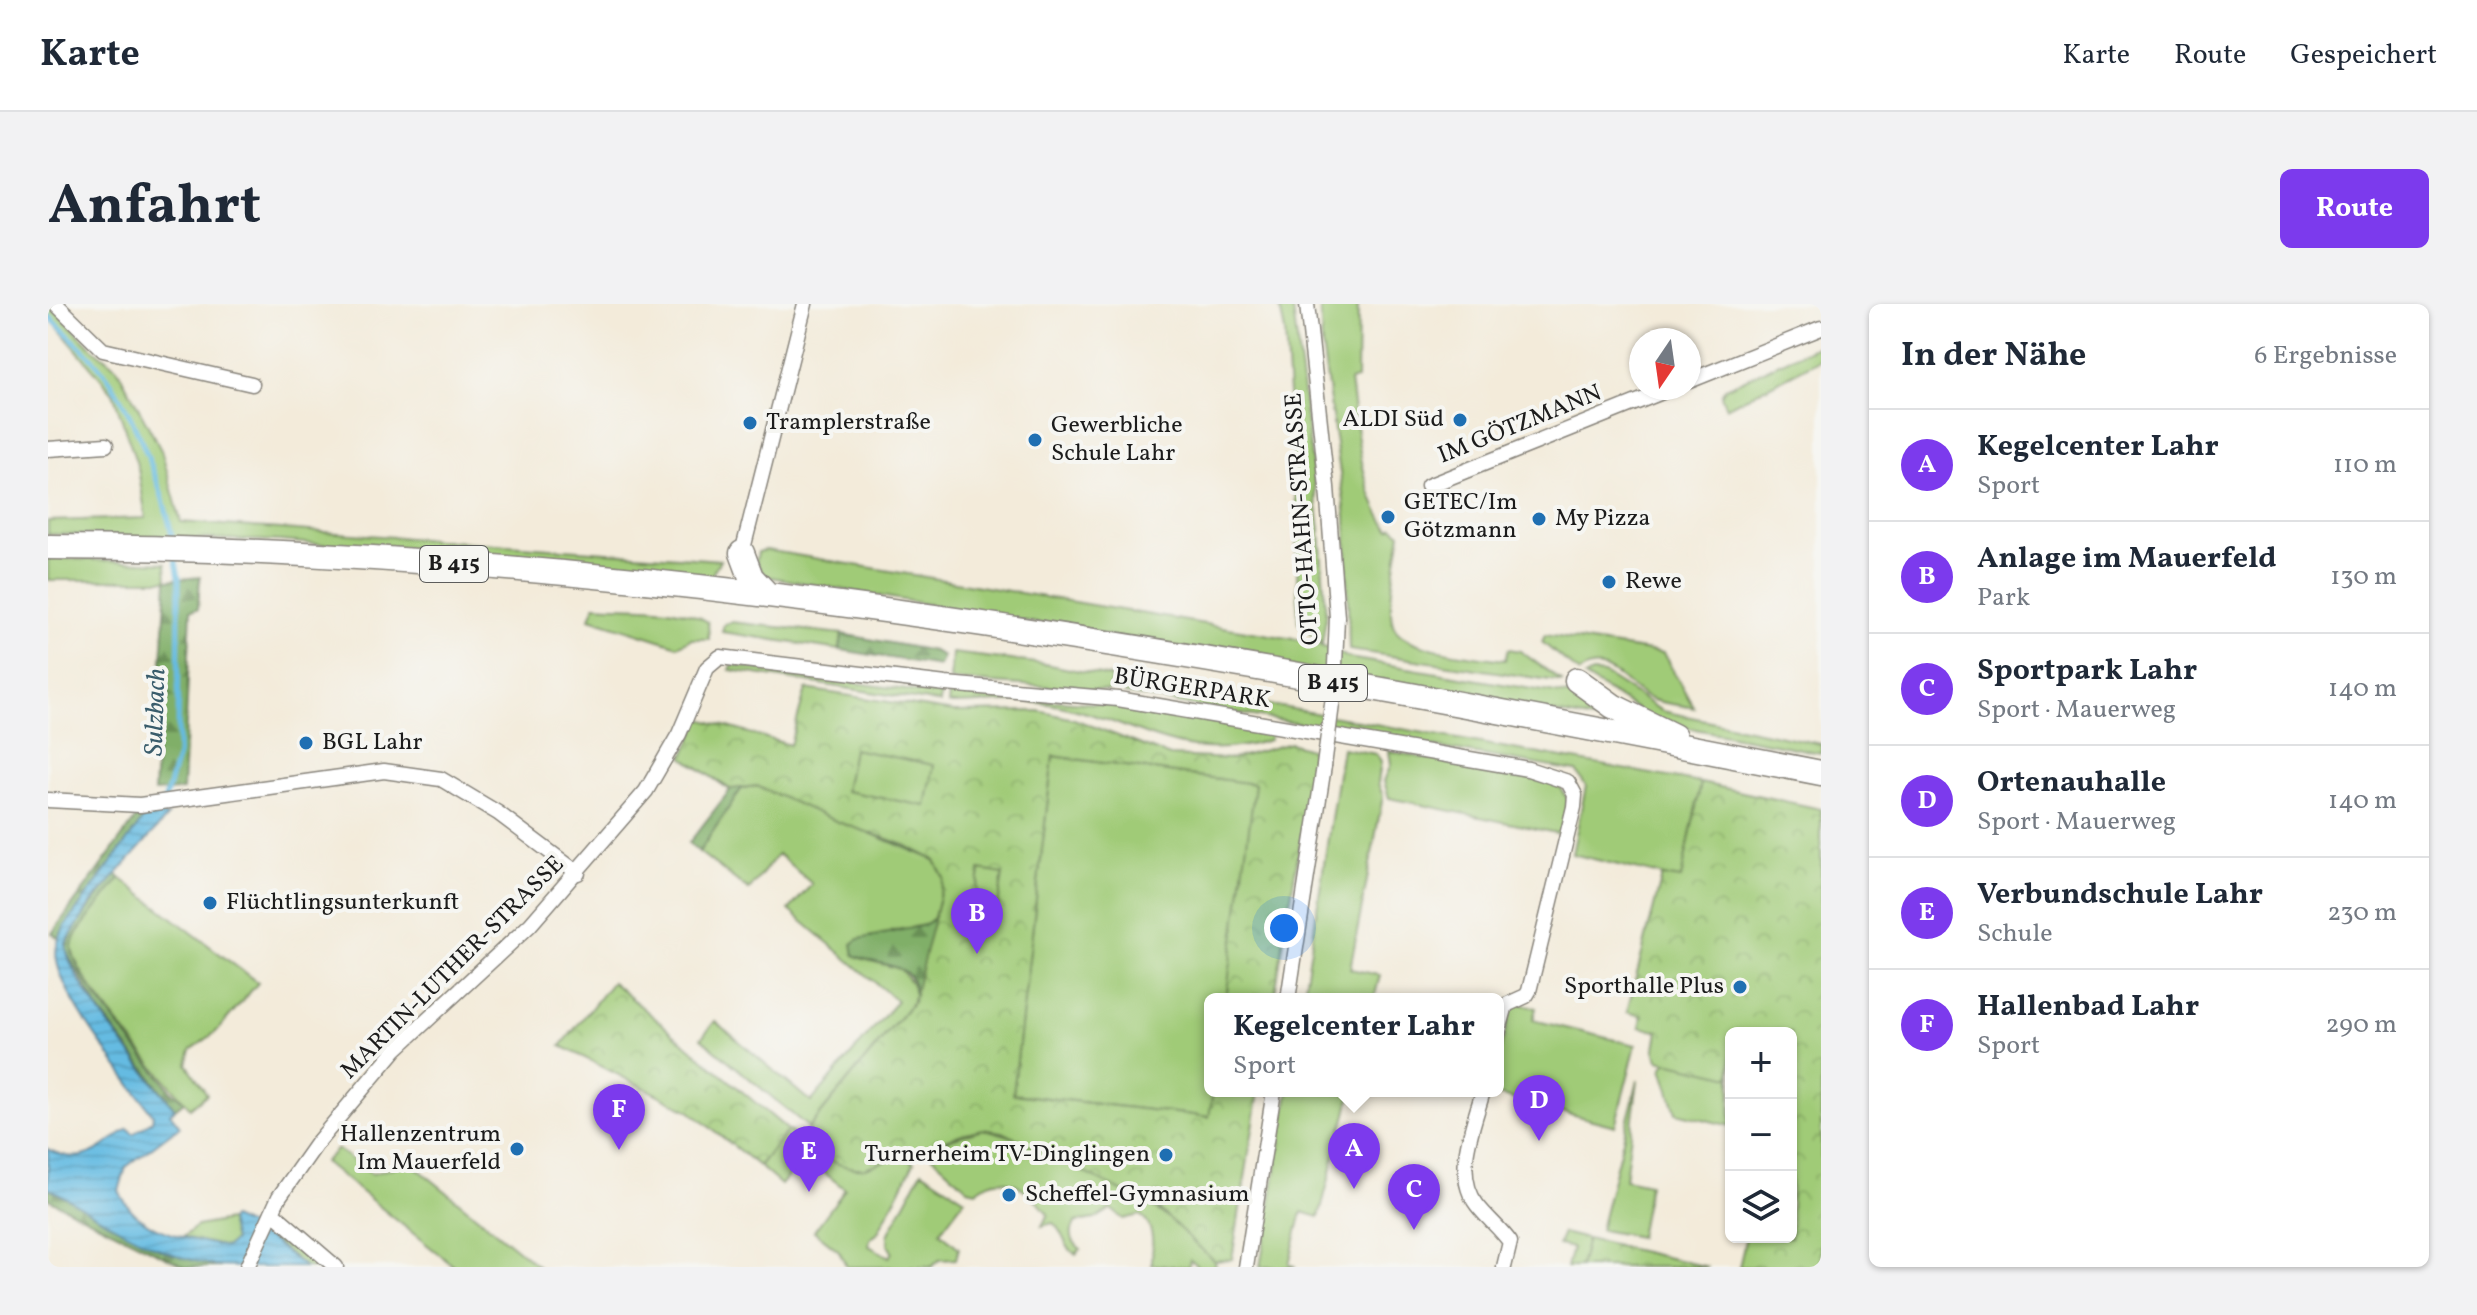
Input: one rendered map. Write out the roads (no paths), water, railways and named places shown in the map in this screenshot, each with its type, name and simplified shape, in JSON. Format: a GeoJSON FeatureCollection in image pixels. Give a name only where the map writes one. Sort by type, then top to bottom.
{"type":"FeatureCollection","features":[{"type":"Feature","properties":{"kind":"main road","name":"B 415"},"geometry":{"type":"LineString","coordinates":[[48,547],[157,547],[540,570],[768,595],[1162,653],[1821,773]]}},
{"type":"Feature","properties":{"kind":"main road"},"geometry":{"type":"LineString","coordinates":[[712,589],[733,569],[742,553]]}},
{"type":"Feature","properties":{"kind":"main road"},"geometry":{"type":"LineString","coordinates":[[742,553],[751,577],[768,595]]}},
{"type":"Feature","properties":{"kind":"main road"},"geometry":{"type":"LineString","coordinates":[[1577,680],[1613,706],[1702,750]]}},
{"type":"Feature","properties":{"kind":"street"},"geometry":{"type":"LineString","coordinates":[[56,304],[103,350],[252,384]]}},
{"type":"Feature","properties":{"kind":"street"},"geometry":{"type":"LineString","coordinates":[[742,553],[805,304]]}},
{"type":"Feature","properties":{"kind":"street","name":"OTTO-HAHN-STRASSE"},"geometry":{"type":"LineString","coordinates":[[1298,304],[1307,321]]}},
{"type":"Feature","properties":{"kind":"street","name":"OTTO-HAHN-STRASSE"},"geometry":{"type":"LineString","coordinates":[[1289,993],[1334,689],[1337,617],[1323,444],[1307,304]]}},
{"type":"Feature","properties":{"kind":"street"},"geometry":{"type":"LineString","coordinates":[[1701,376],[1821,328]]}},
{"type":"Feature","properties":{"kind":"street","name":"IM GÖTZMANN"},"geometry":{"type":"LineString","coordinates":[[1428,486],[1642,400]]}},
{"type":"Feature","properties":{"kind":"street"},"geometry":{"type":"LineString","coordinates":[[48,449],[106,445]]}},
{"type":"Feature","properties":{"kind":"street","name":"BÜRGERPARK"},"geometry":{"type":"LineString","coordinates":[[714,659],[730,657],[946,684],[1118,699],[1528,769],[1568,782],[1575,795],[1528,994],[1506,1005],[1504,1012]]}},
{"type":"Feature","properties":{"kind":"street","name":"MARTIN-LUTHER-STRASSE"},"geometry":{"type":"LineString","coordinates":[[247,1267],[268,1219],[317,1143],[396,1049],[530,925],[646,791],[679,734],[697,687],[714,659]]}},
{"type":"Feature","properties":{"kind":"street"},"geometry":{"type":"LineString","coordinates":[[48,800],[140,805],[366,771],[441,779],[498,813],[578,873]]}},
{"type":"Feature","properties":{"kind":"street"},"geometry":{"type":"LineString","coordinates":[[1246,1267],[1273,1097]]}},
{"type":"Feature","properties":{"kind":"street"},"geometry":{"type":"LineString","coordinates":[[1481,1097],[1465,1159],[1466,1173],[1470,1194],[1477,1205],[1510,1242],[1504,1267]]}},
{"type":"Feature","properties":{"kind":"street"},"geometry":{"type":"LineString","coordinates":[[268,1219],[336,1267]]}},
{"type":"Feature","properties":{"kind":"water"},"geometry":{"type":"Polygon","coordinates":[[[146,815],[168,816],[92,902],[66,943],[69,959],[93,1003],[175,1109],[170,1113],[180,1126],[126,1167],[119,1191],[138,1216],[164,1231],[226,1247],[234,1241],[229,1220],[232,1218],[257,1229],[305,1267],[217,1266],[194,1261],[151,1245],[48,1187],[48,1149],[71,1157],[90,1154],[128,1128],[133,1134],[152,1121],[153,1115],[71,997],[62,978],[56,952],[65,926],[146,815]]]}},
{"type":"Feature","properties":{"kind":"waterway","name":"Sulzbach"},"geometry":{"type":"LineString","coordinates":[[48,315],[97,364],[121,399],[157,481],[173,542]]}},
{"type":"Feature","properties":{"kind":"waterway","name":"Sulzbach"},"geometry":{"type":"LineString","coordinates":[[159,819],[178,755],[179,578],[175,556]]}},
{"type":"Feature","properties":{"kind":"place","name":"ALDI Süd"},"geometry":{"type":"Point","coordinates":[1460,420]}},
{"type":"Feature","properties":{"kind":"place","name":"Tramplerstraße"},"geometry":{"type":"Point","coordinates":[750,423]}},
{"type":"Feature","properties":{"kind":"place","name":"Gewerbliche Schule Lahr"},"geometry":{"type":"Point","coordinates":[1035,440]}},
{"type":"Feature","properties":{"kind":"place","name":"GETEC/Im Götzmann"},"geometry":{"type":"Point","coordinates":[1388,517]}},
{"type":"Feature","properties":{"kind":"place","name":"My Pizza"},"geometry":{"type":"Point","coordinates":[1539,519]}},
{"type":"Feature","properties":{"kind":"place","name":"Rewe"},"geometry":{"type":"Point","coordinates":[1609,582]}},
{"type":"Feature","properties":{"kind":"place","name":"BGL Lahr"},"geometry":{"type":"Point","coordinates":[306,743]}},
{"type":"Feature","properties":{"kind":"place","name":"Flüchtlingsunterkunft"},"geometry":{"type":"Point","coordinates":[210,903]}},
{"type":"Feature","properties":{"kind":"place","name":"Anlage im Mauerfeld"},"geometry":{"type":"Point","coordinates":[977,954]}},
{"type":"Feature","properties":{"kind":"place","name":"Sporthalle Plus"},"geometry":{"type":"Point","coordinates":[1740,987]}},
{"type":"Feature","properties":{"kind":"place","name":"Ortenauhalle"},"geometry":{"type":"Point","coordinates":[1539,1141]}},
{"type":"Feature","properties":{"kind":"place","name":"Hallenzentrum Im Mauerfeld"},"geometry":{"type":"Point","coordinates":[517,1149]}},
{"type":"Feature","properties":{"kind":"place","name":"Hallenbad Lahr"},"geometry":{"type":"Point","coordinates":[619,1150]}},
{"type":"Feature","properties":{"kind":"place","name":"Turnerheim TV-Dinglingen"},"geometry":{"type":"Point","coordinates":[1166,1155]}},
{"type":"Feature","properties":{"kind":"place","name":"Kegelcenter Lahr"},"geometry":{"type":"Point","coordinates":[1354,1189]}},
{"type":"Feature","properties":{"kind":"place","name":"Verbundschule Lahr"},"geometry":{"type":"Point","coordinates":[809,1192]}},
{"type":"Feature","properties":{"kind":"place","name":"Scheffel-Gymnasium"},"geometry":{"type":"Point","coordinates":[1009,1195]}},
{"type":"Feature","properties":{"kind":"place","name":"Sportpark Lahr"},"geometry":{"type":"Point","coordinates":[1414,1230]}}]}
